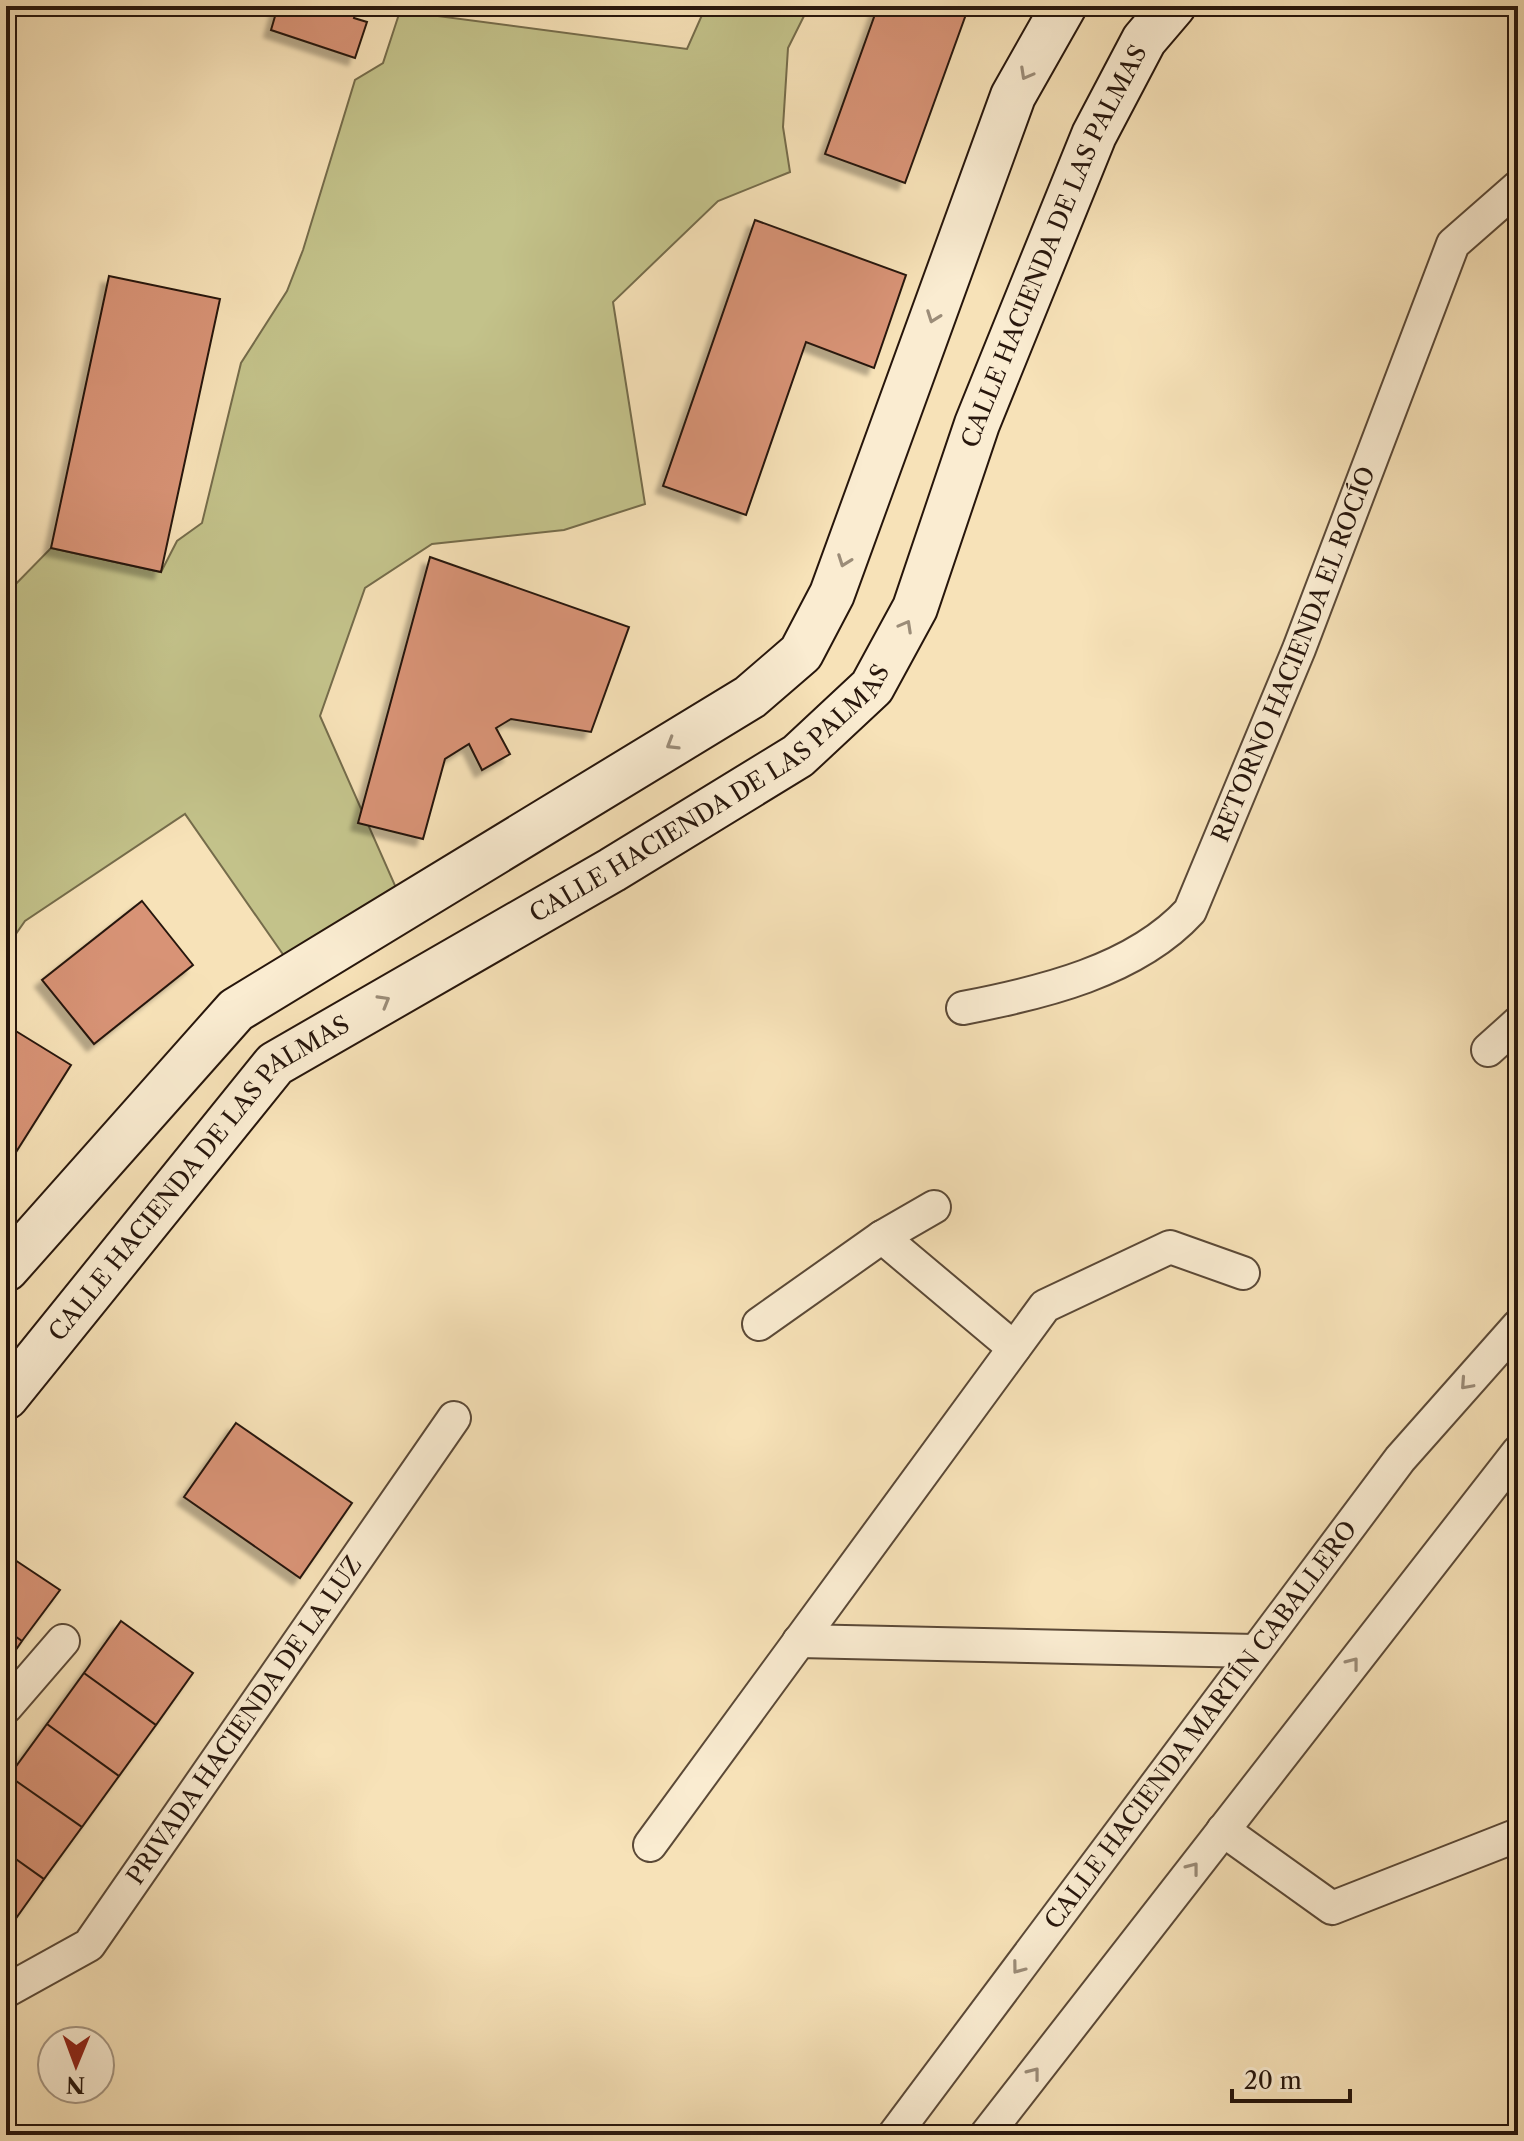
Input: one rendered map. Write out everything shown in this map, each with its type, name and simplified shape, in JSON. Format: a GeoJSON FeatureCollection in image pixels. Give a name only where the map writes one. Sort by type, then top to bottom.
{"type":"FeatureCollection","features":[{"type":"Feature","properties":{"kind":"main road","name":"CALLE HACIENDA DE LAS PALMAS"},"geometry":{"type":"LineString","coordinates":[[6,1269],[236,1010],[750,697],[801,653],[832,594],[1013,96],[1064,6]]}},
{"type":"Feature","properties":{"kind":"main road","name":"CALLE HACIENDA DE LAS PALMAS"},"geometry":{"type":"LineString","coordinates":[[6,1397],[275,1064],[612,870],[798,756],[872,687],[915,608],[977,424],[1094,135],[1144,40],[1173,6]]}},
{"type":"Feature","properties":{"kind":"street","name":"RETORNO HACIENDA EL ROCÍO"},"geometry":{"type":"LineString","coordinates":[[963,1008],[1021,997],[1108,966],[1157,940],[1190,911],[1299,649],[1453,244],[1518,187]]}},
{"type":"Feature","properties":{"kind":"street"},"geometry":{"type":"LineString","coordinates":[[1488,1050],[1518,1023]]}},
{"type":"Feature","properties":{"kind":"street"},"geometry":{"type":"LineString","coordinates":[[759,1324],[882,1237],[934,1207]]}},
{"type":"Feature","properties":{"kind":"street"},"geometry":{"type":"LineString","coordinates":[[882,1237],[1014,1348]]}},
{"type":"Feature","properties":{"kind":"street"},"geometry":{"type":"LineString","coordinates":[[650,1845],[1045,1306],[1170,1247],[1243,1273]]}},
{"type":"Feature","properties":{"kind":"street","name":"CALLE HACIENDA MARTÍN CABALLERO"},"geometry":{"type":"LineString","coordinates":[[894,2135],[1400,1459],[1518,1326]]}},
{"type":"Feature","properties":{"kind":"street","name":"PRIVADA HACIENDA DE LA LUZ"},"geometry":{"type":"LineString","coordinates":[[6,1991],[89,1945],[454,1418]]}},
{"type":"Feature","properties":{"kind":"street"},"geometry":{"type":"LineString","coordinates":[[986,2135],[1518,1452]]}},
{"type":"Feature","properties":{"kind":"street"},"geometry":{"type":"LineString","coordinates":[[6,1707],[63,1641]]}},
{"type":"Feature","properties":{"kind":"street"},"geometry":{"type":"LineString","coordinates":[[799,1641],[1255,1651]]}},
{"type":"Feature","properties":{"kind":"street"},"geometry":{"type":"LineString","coordinates":[[1223,1830],[1332,1908],[1518,1835]]}},
{"type":"Feature","properties":{"kind":"shaded area"},"geometry":{"type":"Polygon","coordinates":[[[706,6],[809,6],[788,48],[783,127],[790,172],[718,201],[613,302],[645,504],[564,530],[432,544],[365,588],[320,716],[401,899],[289,963],[185,814],[25,921],[6,948],[6,594],[51,548],[161,572],[177,541],[202,523],[241,363],[287,291],[303,250],[355,80],[383,63],[400,11],[687,49],[706,6]]]}},
{"type":"Feature","properties":{"kind":"building"},"geometry":{"type":"Polygon","coordinates":[[[278,6],[358,6],[354,18],[367,22],[355,58],[271,30],[278,6]]]}},
{"type":"Feature","properties":{"kind":"building"},"geometry":{"type":"Polygon","coordinates":[[[878,6],[969,6],[905,183],[825,154],[878,6]]]}},
{"type":"Feature","properties":{"kind":"building"},"geometry":{"type":"Polygon","coordinates":[[[755,220],[906,275],[874,368],[806,342],[746,515],[663,486],[755,220]]]}},
{"type":"Feature","properties":{"kind":"building"},"geometry":{"type":"Polygon","coordinates":[[[109,276],[220,299],[161,572],[51,548],[109,276]]]}},
{"type":"Feature","properties":{"kind":"building"},"geometry":{"type":"Polygon","coordinates":[[[430,557],[629,627],[591,732],[511,719],[496,728],[510,754],[482,770],[469,744],[445,759],[423,839],[358,823],[430,557]]]}},
{"type":"Feature","properties":{"kind":"building"},"geometry":{"type":"Polygon","coordinates":[[[142,901],[193,965],[94,1044],[42,980],[142,901]]]}},
{"type":"Feature","properties":{"kind":"building"},"geometry":{"type":"Polygon","coordinates":[[[6,1025],[71,1065],[6,1168],[6,1025]]]}},
{"type":"Feature","properties":{"kind":"building"},"geometry":{"type":"Polygon","coordinates":[[[236,1423],[352,1503],[300,1578],[184,1497],[236,1423]]]}},
{"type":"Feature","properties":{"kind":"building"},"geometry":{"type":"Polygon","coordinates":[[[6,1554],[60,1590],[22,1641],[6,1630],[6,1554]]]}},
{"type":"Feature","properties":{"kind":"building"},"geometry":{"type":"Polygon","coordinates":[[[121,1621],[193,1673],[156,1725],[84,1673],[121,1621]]]}},
{"type":"Feature","properties":{"kind":"building"},"geometry":{"type":"Polygon","coordinates":[[[6,1630],[22,1641],[6,1664],[6,1630]]]}},
{"type":"Feature","properties":{"kind":"building"},"geometry":{"type":"Polygon","coordinates":[[[84,1673],[156,1725],[119,1776],[47,1724],[84,1673]]]}},
{"type":"Feature","properties":{"kind":"building"},"geometry":{"type":"Polygon","coordinates":[[[47,1724],[119,1776],[82,1827],[9,1776],[47,1724]]]}},
{"type":"Feature","properties":{"kind":"building"},"geometry":{"type":"Polygon","coordinates":[[[9,1776],[82,1827],[44,1879],[6,1852],[6,1781],[9,1776]]]}},
{"type":"Feature","properties":{"kind":"building"},"geometry":{"type":"Polygon","coordinates":[[[6,1852],[44,1879],[7,1931],[6,1930],[6,1852]]]}}]}
